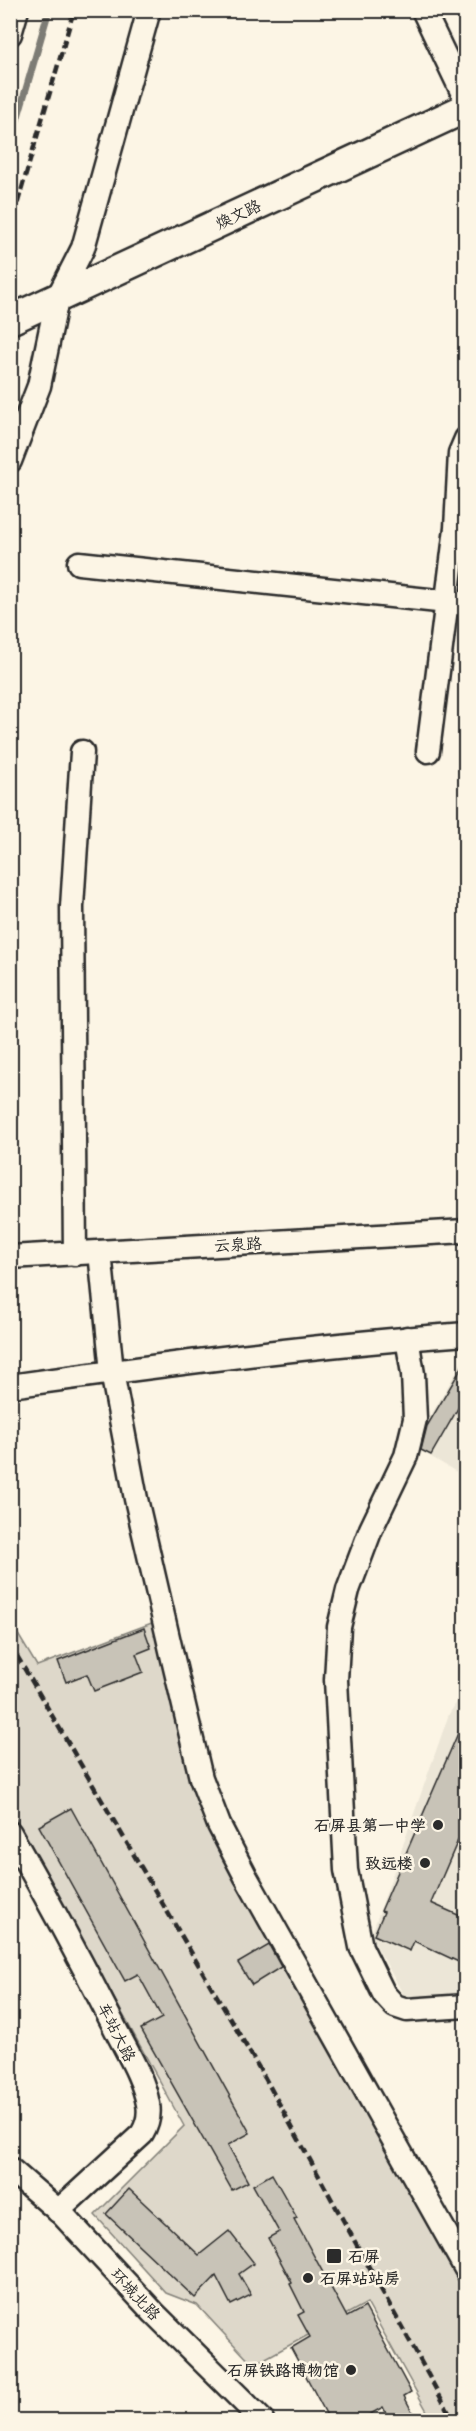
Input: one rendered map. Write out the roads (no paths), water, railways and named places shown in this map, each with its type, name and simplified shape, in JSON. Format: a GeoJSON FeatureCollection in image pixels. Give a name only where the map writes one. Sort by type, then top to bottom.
{"type":"FeatureCollection","features":[{"type":"Feature","properties":{"kind":"main road","name":"焕文路"},"geometry":{"type":"LineString","coordinates":[[10,320],[465,108]]}},
{"type":"Feature","properties":{"kind":"street"},"geometry":{"type":"LineString","coordinates":[[10,34],[17,10]]}},
{"type":"Feature","properties":{"kind":"street"},"geometry":{"type":"LineString","coordinates":[[10,461],[39,386],[57,299],[83,248],[149,10]]}},
{"type":"Feature","properties":{"kind":"street"},"geometry":{"type":"LineString","coordinates":[[423,10],[465,100]]}},
{"type":"Feature","properties":{"kind":"street"},"geometry":{"type":"LineString","coordinates":[[428,751],[456,603],[456,528],[460,453],[465,439]]}},
{"type":"Feature","properties":{"kind":"street"},"geometry":{"type":"LineString","coordinates":[[79,562],[456,603]]}},
{"type":"Feature","properties":{"kind":"street"},"geometry":{"type":"LineString","coordinates":[[75,1254],[72,907],[82,752]]}},
{"type":"Feature","properties":{"kind":"street","name":"云泉路"},"geometry":{"type":"LineString","coordinates":[[10,1257],[465,1231]]}},
{"type":"Feature","properties":{"kind":"street"},"geometry":{"type":"LineString","coordinates":[[100,1252],[112,1372],[136,1499],[201,1778],[219,1825],[465,2269]]}},
{"type":"Feature","properties":{"kind":"street"},"geometry":{"type":"LineString","coordinates":[[10,1386],[407,1338],[465,1334]]}},
{"type":"Feature","properties":{"kind":"street"},"geometry":{"type":"LineString","coordinates":[[407,1338],[415,1419],[406,1456],[371,1529],[348,1590],[339,1628],[336,1680],[345,1870],[361,1947],[384,1994],[394,2006],[407,2010],[465,2006]]}},
{"type":"Feature","properties":{"kind":"street","name":"车站大路"},"geometry":{"type":"LineString","coordinates":[[10,1833],[130,2058],[142,2085],[149,2112],[149,2120],[142,2134],[58,2211]]}},
{"type":"Feature","properties":{"kind":"street","name":"环城北路"},"geometry":{"type":"LineString","coordinates":[[10,2169],[58,2211],[154,2313],[262,2421]]}},
{"type":"Feature","properties":{"kind":"waterway"},"geometry":{"type":"LineString","coordinates":[[10,144],[49,10]]}},
{"type":"Feature","properties":{"kind":"railway"},"geometry":{"type":"LineString","coordinates":[[10,229],[74,10]]}},
{"type":"Feature","properties":{"kind":"railway"},"geometry":{"type":"LineString","coordinates":[[10,1644],[265,2078],[453,2420]]}},
{"type":"Feature","properties":{"kind":"place","name":"石屏县第一中学"},"geometry":{"type":"Point","coordinates":[438,1825]}},
{"type":"Feature","properties":{"kind":"place","name":"致远楼"},"geometry":{"type":"Point","coordinates":[425,1863]}},
{"type":"Feature","properties":{"kind":"place","name":"石屏"},"geometry":{"type":"Point","coordinates":[334,2256]}},
{"type":"Feature","properties":{"kind":"place","name":"石屏站站房"},"geometry":{"type":"Point","coordinates":[308,2278]}},
{"type":"Feature","properties":{"kind":"place","name":"石屏铁路博物馆"},"geometry":{"type":"Point","coordinates":[351,2370]}}]}
